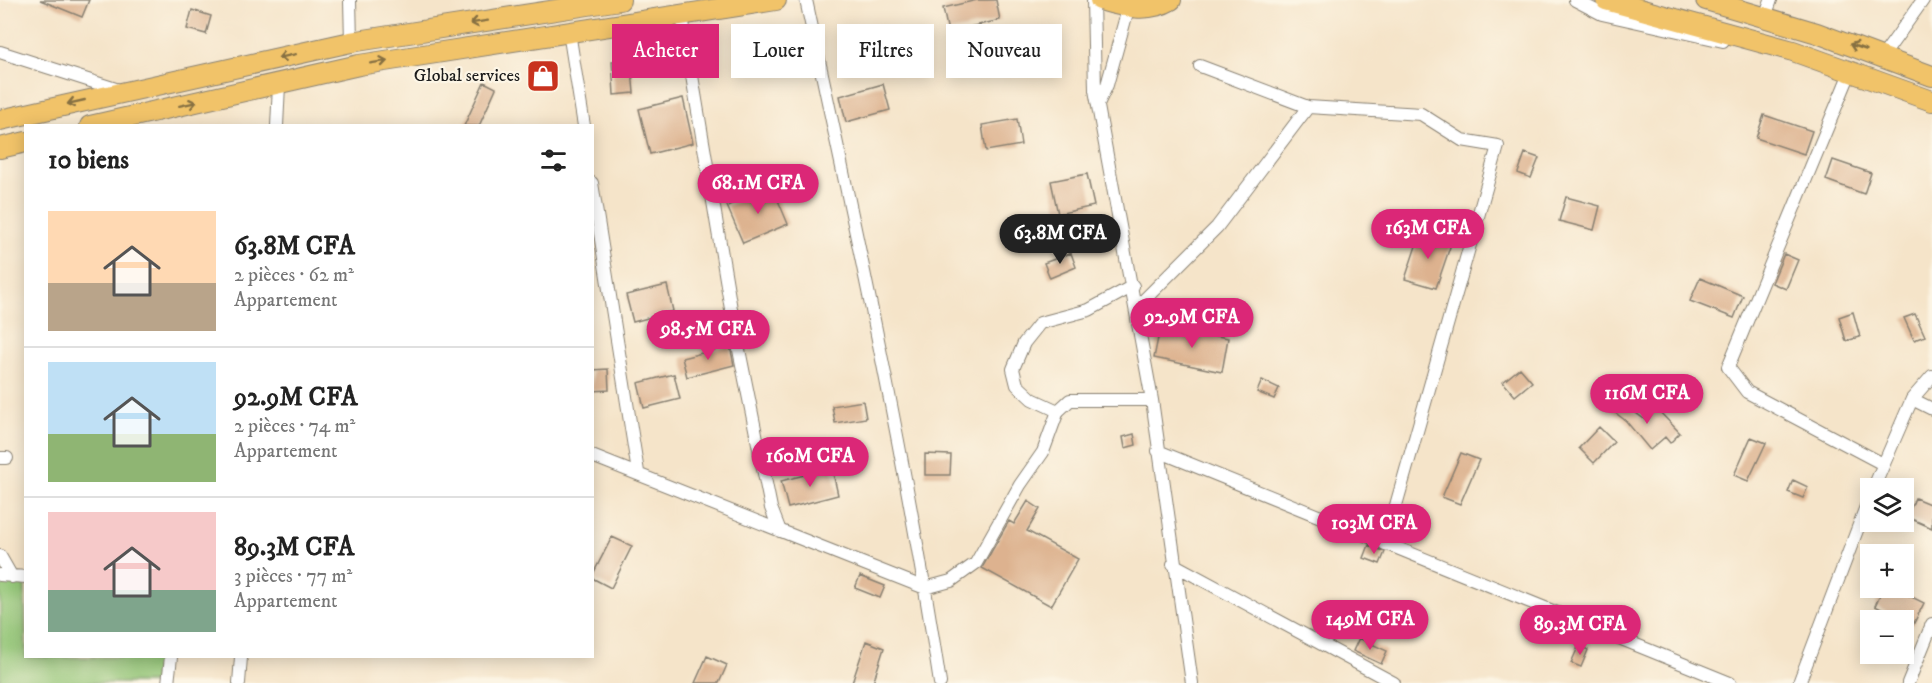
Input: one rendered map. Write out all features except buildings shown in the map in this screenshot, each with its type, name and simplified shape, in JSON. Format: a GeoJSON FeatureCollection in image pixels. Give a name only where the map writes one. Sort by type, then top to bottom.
{"type":"FeatureCollection","features":[{"type":"Feature","properties":{"kind":"highway"},"geometry":{"type":"LineString","coordinates":[[0,120],[351,42],[531,7],[620,0]]}},
{"type":"Feature","properties":{"kind":"highway"},"geometry":{"type":"LineString","coordinates":[[99,124],[279,85],[358,65],[776,0]]}},
{"type":"Feature","properties":{"kind":"highway"},"geometry":{"type":"LineString","coordinates":[[1100,0],[1128,9],[1163,5],[1171,0]]}},
{"type":"Feature","properties":{"kind":"highway"},"geometry":{"type":"LineString","coordinates":[[1606,0],[1793,51],[1932,101]]}},
{"type":"Feature","properties":{"kind":"highway"},"geometry":{"type":"LineString","coordinates":[[1706,0],[1768,9],[1932,76]]}},
{"type":"Feature","properties":{"kind":"highway"},"geometry":{"type":"LineString","coordinates":[[0,148],[24,142]]}},
{"type":"Feature","properties":{"kind":"street"},"geometry":{"type":"LineString","coordinates":[[350,0],[351,42]]}},
{"type":"Feature","properties":{"kind":"street"},"geometry":{"type":"LineString","coordinates":[[806,0],[875,320],[925,588],[940,683]]}},
{"type":"Feature","properties":{"kind":"street"},"geometry":{"type":"LineString","coordinates":[[1093,0],[1094,74],[1098,104],[1152,400],[1173,564],[1192,683]]}},
{"type":"Feature","properties":{"kind":"street"},"geometry":{"type":"LineString","coordinates":[[1575,0],[1602,14],[1739,45],[1847,80],[1932,111]]}},
{"type":"Feature","properties":{"kind":"street"},"geometry":{"type":"LineString","coordinates":[[1883,56],[1923,0]]}},
{"type":"Feature","properties":{"kind":"street"},"geometry":{"type":"LineString","coordinates":[[1098,104],[1107,86],[1128,9]]}},
{"type":"Feature","properties":{"kind":"street"},"geometry":{"type":"LineString","coordinates":[[682,16],[732,315],[771,508],[780,531]]}},
{"type":"Feature","properties":{"kind":"street"},"geometry":{"type":"LineString","coordinates":[[569,32],[584,124]]}},
{"type":"Feature","properties":{"kind":"street"},"geometry":{"type":"LineString","coordinates":[[0,52],[123,91]]}},
{"type":"Feature","properties":{"kind":"street"},"geometry":{"type":"LineString","coordinates":[[1200,66],[1308,107],[1421,114],[1462,140],[1498,146],[1385,544]]}},
{"type":"Feature","properties":{"kind":"street"},"geometry":{"type":"LineString","coordinates":[[1847,80],[1728,367],[1747,392],[1883,464]]}},
{"type":"Feature","properties":{"kind":"street"},"geometry":{"type":"LineString","coordinates":[[277,124],[279,85]]}},
{"type":"Feature","properties":{"kind":"street"},"geometry":{"type":"LineString","coordinates":[[1137,308],[1217,227],[1308,107]]}},
{"type":"Feature","properties":{"kind":"street"},"geometry":{"type":"LineString","coordinates":[[594,196],[638,472]]}},
{"type":"Feature","properties":{"kind":"street"},"geometry":{"type":"LineString","coordinates":[[1058,411],[1032,399],[1017,385],[1013,369],[1024,343],[1040,323],[1089,310],[1132,286]]}},
{"type":"Feature","properties":{"kind":"street"},"geometry":{"type":"LineString","coordinates":[[1877,478],[1912,399],[1932,376]]}},
{"type":"Feature","properties":{"kind":"street"},"geometry":{"type":"LineString","coordinates":[[1912,399],[1932,409]]}},
{"type":"Feature","properties":{"kind":"street"},"geometry":{"type":"LineString","coordinates":[[594,457],[638,472],[925,588],[951,581],[976,564],[1020,485],[1042,452],[1058,411],[1070,400],[1152,400]]}},
{"type":"Feature","properties":{"kind":"street"},"geometry":{"type":"LineString","coordinates":[[1158,451],[1730,683]]}},
{"type":"Feature","properties":{"kind":"street"},"geometry":{"type":"LineString","coordinates":[[1799,683],[1860,522]]}},
{"type":"Feature","properties":{"kind":"street"},"geometry":{"type":"LineString","coordinates":[[0,556],[6,576],[24,577]]}},
{"type":"Feature","properties":{"kind":"street"},"geometry":{"type":"LineString","coordinates":[[1173,564],[1394,683]]}},
{"type":"Feature","properties":{"kind":"street"},"geometry":{"type":"LineString","coordinates":[[1908,683],[1932,624]]}},
{"type":"Feature","properties":{"kind":"street"},"geometry":{"type":"LineString","coordinates":[[168,683],[171,658]]}},
{"type":"Feature","properties":{"kind":"street"},"geometry":{"type":"LineString","coordinates":[[239,683],[241,658]]}},
{"type":"Feature","properties":{"kind":"green space"},"geometry":{"type":"Polygon","coordinates":[[[0,581],[24,585],[24,658],[162,658],[158,683],[0,683],[0,581]]]}},
{"type":"Feature","properties":{"kind":"place","name":"Global services"},"geometry":{"type":"Point","coordinates":[543,76]}}]}
